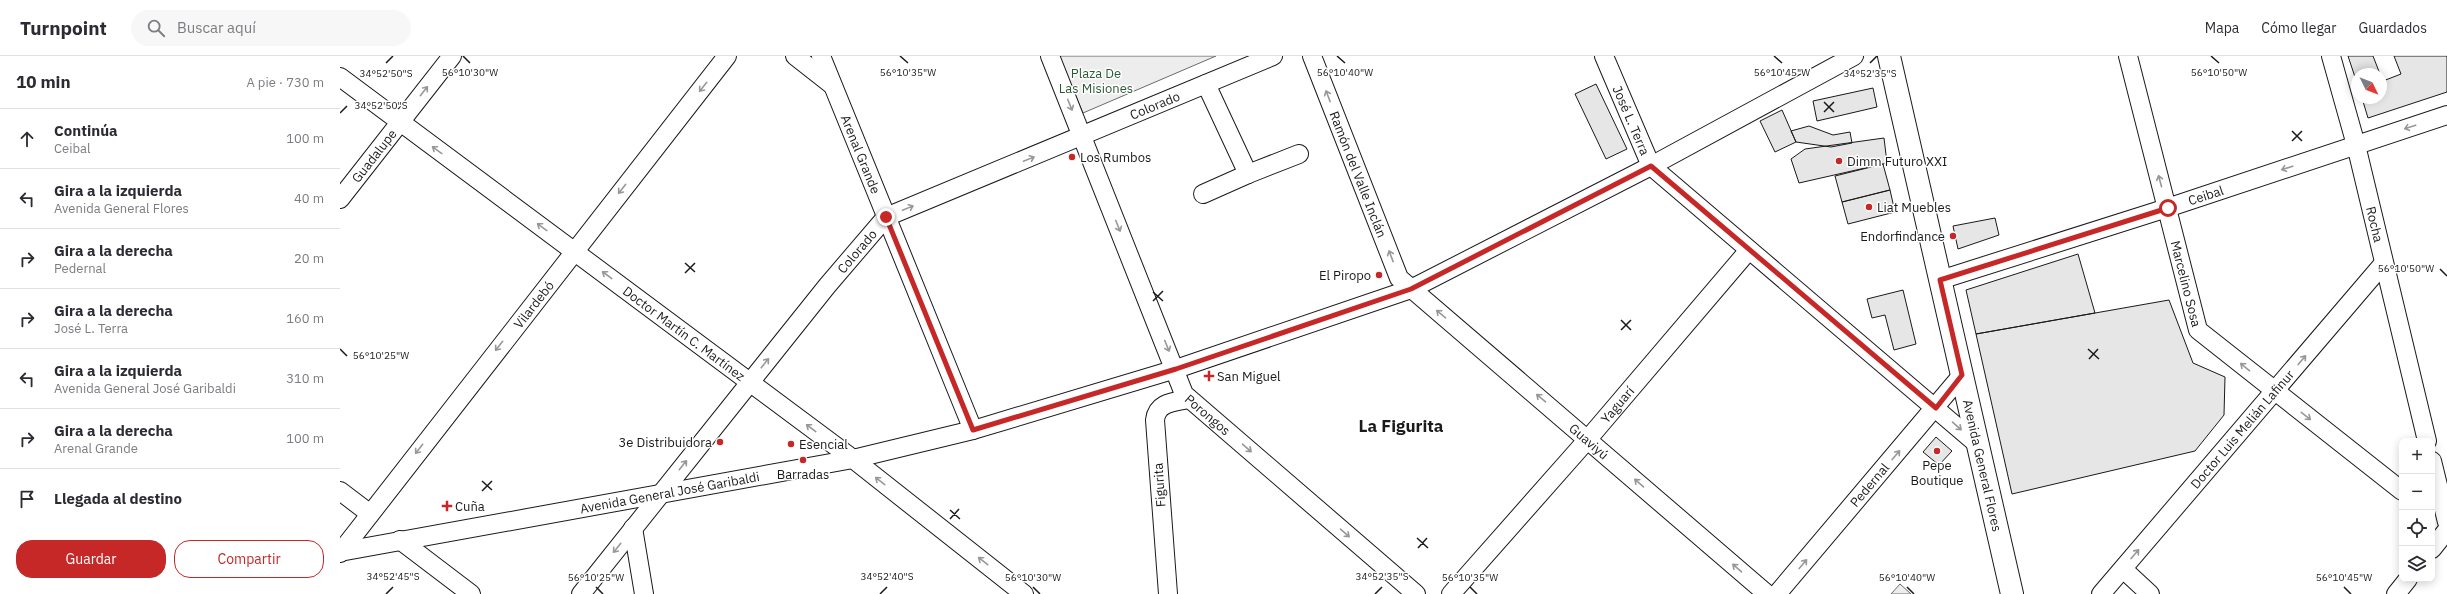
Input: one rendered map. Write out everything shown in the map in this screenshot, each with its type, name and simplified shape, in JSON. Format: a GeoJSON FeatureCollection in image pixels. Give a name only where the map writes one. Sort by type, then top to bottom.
{"type":"FeatureCollection","features":[{"type":"Feature","properties":{"kind":"main road","name":"Avenida General Flores"},"geometry":{"type":"LineString","coordinates":[[1889,56],[2012,594]]}},
{"type":"Feature","properties":{"kind":"street","name":"Guadalupe"},"geometry":{"type":"LineString","coordinates":[[340,199],[452,56]]}},
{"type":"Feature","properties":{"kind":"street","name":"Vilardebó"},"geometry":{"type":"LineString","coordinates":[[340,552],[574,250],[727,56]]}},
{"type":"Feature","properties":{"kind":"street"},"geometry":{"type":"LineString","coordinates":[[795,56],[833,86]]}},
{"type":"Feature","properties":{"kind":"street","name":"Arenal Grande"},"geometry":{"type":"LineString","coordinates":[[821,56],[973,430]]}},
{"type":"Feature","properties":{"kind":"street","name":"Porongos"},"geometry":{"type":"LineString","coordinates":[[1050,56],[1176,369],[1179,384],[1189,399],[1416,594]]}},
{"type":"Feature","properties":{"kind":"street","name":"Colorado"},"geometry":{"type":"LineString","coordinates":[[581,594],[827,286],[886,217],[1083,137],[1273,56]]}},
{"type":"Feature","properties":{"kind":"street","name":"Ramón del Valle Inclán"},"geometry":{"type":"LineString","coordinates":[[1312,56],[1399,278],[1411,289]]}},
{"type":"Feature","properties":{"kind":"street","name":"José L. Terra"},"geometry":{"type":"LineString","coordinates":[[1604,56],[1651,166],[1977,444]]}},
{"type":"Feature","properties":{"kind":"street","name":"Avenida General José Garibaldi"},"geometry":{"type":"LineString","coordinates":[[340,552],[853,459],[973,430],[1176,369],[1411,289],[1651,166],[1854,56]]}},
{"type":"Feature","properties":{"kind":"street","name":"Marcelino Sosa"},"geometry":{"type":"LineString","coordinates":[[2128,56],[2198,330],[2399,489]]}},
{"type":"Feature","properties":{"kind":"street","name":"Rocha"},"geometry":{"type":"LineString","coordinates":[[2332,56],[2356,145],[2383,264],[2426,438]]}},
{"type":"Feature","properties":{"kind":"street","name":"Doctor Martín C. Martínez"},"geometry":{"type":"LineString","coordinates":[[340,77],[853,459],[1024,594]]}},
{"type":"Feature","properties":{"kind":"street"},"geometry":{"type":"LineString","coordinates":[[1206,84],[1248,174]]}},
{"type":"Feature","properties":{"kind":"street","name":"Ceibal"},"geometry":{"type":"LineString","coordinates":[[1940,280],[2168,208],[2447,115]]}},
{"type":"Feature","properties":{"kind":"street"},"geometry":{"type":"LineString","coordinates":[[1203,194],[1299,154]]}},
{"type":"Feature","properties":{"kind":"street","name":"Yaguarí"},"geometry":{"type":"LineString","coordinates":[[1451,594],[1588,439],[1749,250]]}},
{"type":"Feature","properties":{"kind":"street","name":"Doctor Luis Melián Lafinur"},"geometry":{"type":"LineString","coordinates":[[2101,594],[2383,264]]}},
{"type":"Feature","properties":{"kind":"street","name":"Guaviyú"},"geometry":{"type":"LineString","coordinates":[[1411,289],[1588,439],[1767,594]]}},
{"type":"Feature","properties":{"kind":"street","name":"Pedernal"},"geometry":{"type":"LineString","coordinates":[[1777,594],[1936,408],[1962,375]]}},
{"type":"Feature","properties":{"kind":"street","name":"Figurita"},"geometry":{"type":"LineString","coordinates":[[1168,594],[1155,420],[1156,412],[1160,407],[1189,399]]}},
{"type":"Feature","properties":{"kind":"street"},"geometry":{"type":"LineString","coordinates":[[2435,473],[2447,522]]}},
{"type":"Feature","properties":{"kind":"street"},"geometry":{"type":"LineString","coordinates":[[340,491],[369,513]]}},
{"type":"Feature","properties":{"kind":"street"},"geometry":{"type":"LineString","coordinates":[[2435,517],[2447,527]]}},
{"type":"Feature","properties":{"kind":"street"},"geometry":{"type":"LineString","coordinates":[[633,528],[644,594]]}},
{"type":"Feature","properties":{"kind":"street"},"geometry":{"type":"LineString","coordinates":[[2434,546],[2447,530]]}},
{"type":"Feature","properties":{"kind":"street"},"geometry":{"type":"LineString","coordinates":[[400,540],[471,594]]}},
{"type":"Feature","properties":{"kind":"street"},"geometry":{"type":"LineString","coordinates":[[2123,568],[2150,594]]}},
{"type":"Feature","properties":{"kind":"street"},"geometry":{"type":"LineString","coordinates":[[2396,594],[2406,582]]}},
{"type":"Feature","properties":{"kind":"shaded area","name":"Plaza De Las Misiones"},"geometry":{"type":"Polygon","coordinates":[[[1059,56],[1216,56],[1083,113],[1059,56]]]}},
{"type":"Feature","properties":{"kind":"shaded area"},"geometry":{"type":"Polygon","coordinates":[[[1900,584],[1911,594],[1891,594],[1900,584]]]}},
{"type":"Feature","properties":{"kind":"building"},"geometry":{"type":"Polygon","coordinates":[[[2348,56],[2373,56],[2378,68],[2352,68],[2348,56]]]}},
{"type":"Feature","properties":{"kind":"building"},"geometry":{"type":"Polygon","coordinates":[[[2394,56],[2447,56],[2447,92],[2368,118],[2364,104],[2387,104],[2387,79],[2401,74],[2394,56]]]}},
{"type":"Feature","properties":{"kind":"building"},"geometry":{"type":"Polygon","coordinates":[[[1596,84],[1627,149],[1606,159],[1575,94],[1596,84]]]}},
{"type":"Feature","properties":{"kind":"building"},"geometry":{"type":"Polygon","coordinates":[[[1873,88],[1877,107],[1817,121],[1813,101],[1873,88]]]}},
{"type":"Feature","properties":{"kind":"building"},"geometry":{"type":"Polygon","coordinates":[[[1782,110],[1796,142],[1775,152],[1760,121],[1782,110]]]}},
{"type":"Feature","properties":{"kind":"building"},"geometry":{"type":"Polygon","coordinates":[[[1809,126],[1833,135],[1850,132],[1852,143],[1831,147],[1796,142],[1791,131],[1809,126]]]}},
{"type":"Feature","properties":{"kind":"building","name":"Dimm Futuro XXI"},"geometry":{"type":"Polygon","coordinates":[[[1884,138],[1887,163],[1799,183],[1791,159],[1805,149],[1884,138]]]}},
{"type":"Feature","properties":{"kind":"building"},"geometry":{"type":"Polygon","coordinates":[[[1883,164],[1890,190],[1842,202],[1835,176],[1883,164]]]}},
{"type":"Feature","properties":{"kind":"building","name":"Liat Muebles"},"geometry":{"type":"Polygon","coordinates":[[[1890,190],[1895,212],[1848,224],[1842,202],[1890,190]]]}},
{"type":"Feature","properties":{"kind":"building"},"geometry":{"type":"Polygon","coordinates":[[[1995,218],[1999,235],[1958,249],[1953,226],[1995,218]]]}},
{"type":"Feature","properties":{"kind":"building"},"geometry":{"type":"Polygon","coordinates":[[[2078,254],[2095,313],[1976,334],[1966,290],[2078,254]]]}},
{"type":"Feature","properties":{"kind":"building"},"geometry":{"type":"Polygon","coordinates":[[[1903,290],[1916,344],[1894,350],[1885,315],[1872,318],[1867,299],[1903,290]]]}},
{"type":"Feature","properties":{"kind":"building"},"geometry":{"type":"Polygon","coordinates":[[[2169,300],[2193,363],[2225,377],[2224,415],[2195,451],[2012,494],[1976,334],[2169,300]]]}},
{"type":"Feature","properties":{"kind":"building","name":"Pepe Boutique"},"geometry":{"type":"Polygon","coordinates":[[[1936,437],[1952,451],[1939,465],[1923,452],[1936,437]]]}},
{"type":"Feature","properties":{"kind":"place","name":"Los Rumbos"},"geometry":{"type":"Point","coordinates":[1072,157]}},
{"type":"Feature","properties":{"kind":"place","name":"Dimm Futuro XXI"},"geometry":{"type":"Point","coordinates":[1839,161]}},
{"type":"Feature","properties":{"kind":"place","name":"Liat Muebles"},"geometry":{"type":"Point","coordinates":[1869,207]}},
{"type":"Feature","properties":{"kind":"place","name":"Endorfindance"},"geometry":{"type":"Point","coordinates":[1953,236]}},
{"type":"Feature","properties":{"kind":"place","name":"El Piropo"},"geometry":{"type":"Point","coordinates":[1379,275]}},
{"type":"Feature","properties":{"kind":"place","name":"San Miguel"},"geometry":{"type":"Point","coordinates":[1209,376]}},
{"type":"Feature","properties":{"kind":"place","name":"3e Distribuidora"},"geometry":{"type":"Point","coordinates":[720,442]}},
{"type":"Feature","properties":{"kind":"place","name":"Esencial"},"geometry":{"type":"Point","coordinates":[791,444]}},
{"type":"Feature","properties":{"kind":"place","name":"Pepe Boutique"},"geometry":{"type":"Point","coordinates":[1937,451]}},
{"type":"Feature","properties":{"kind":"place","name":"Barradas"},"geometry":{"type":"Point","coordinates":[803,460]}},
{"type":"Feature","properties":{"kind":"place","name":"Cuña"},"geometry":{"type":"Point","coordinates":[447,506]}},
{"type":"Feature","properties":{"kind":"district","name":"La Figurita"},"geometry":{"type":"Point","coordinates":[1401,426]}},
{"type":"Feature","properties":{"kind":"route"},"geometry":{"type":"LineString","coordinates":[[886,217],[973,430],[1176,369],[1411,289],[1651,166],[1936,408],[1962,375],[1940,280],[2168,208]]}}]}
